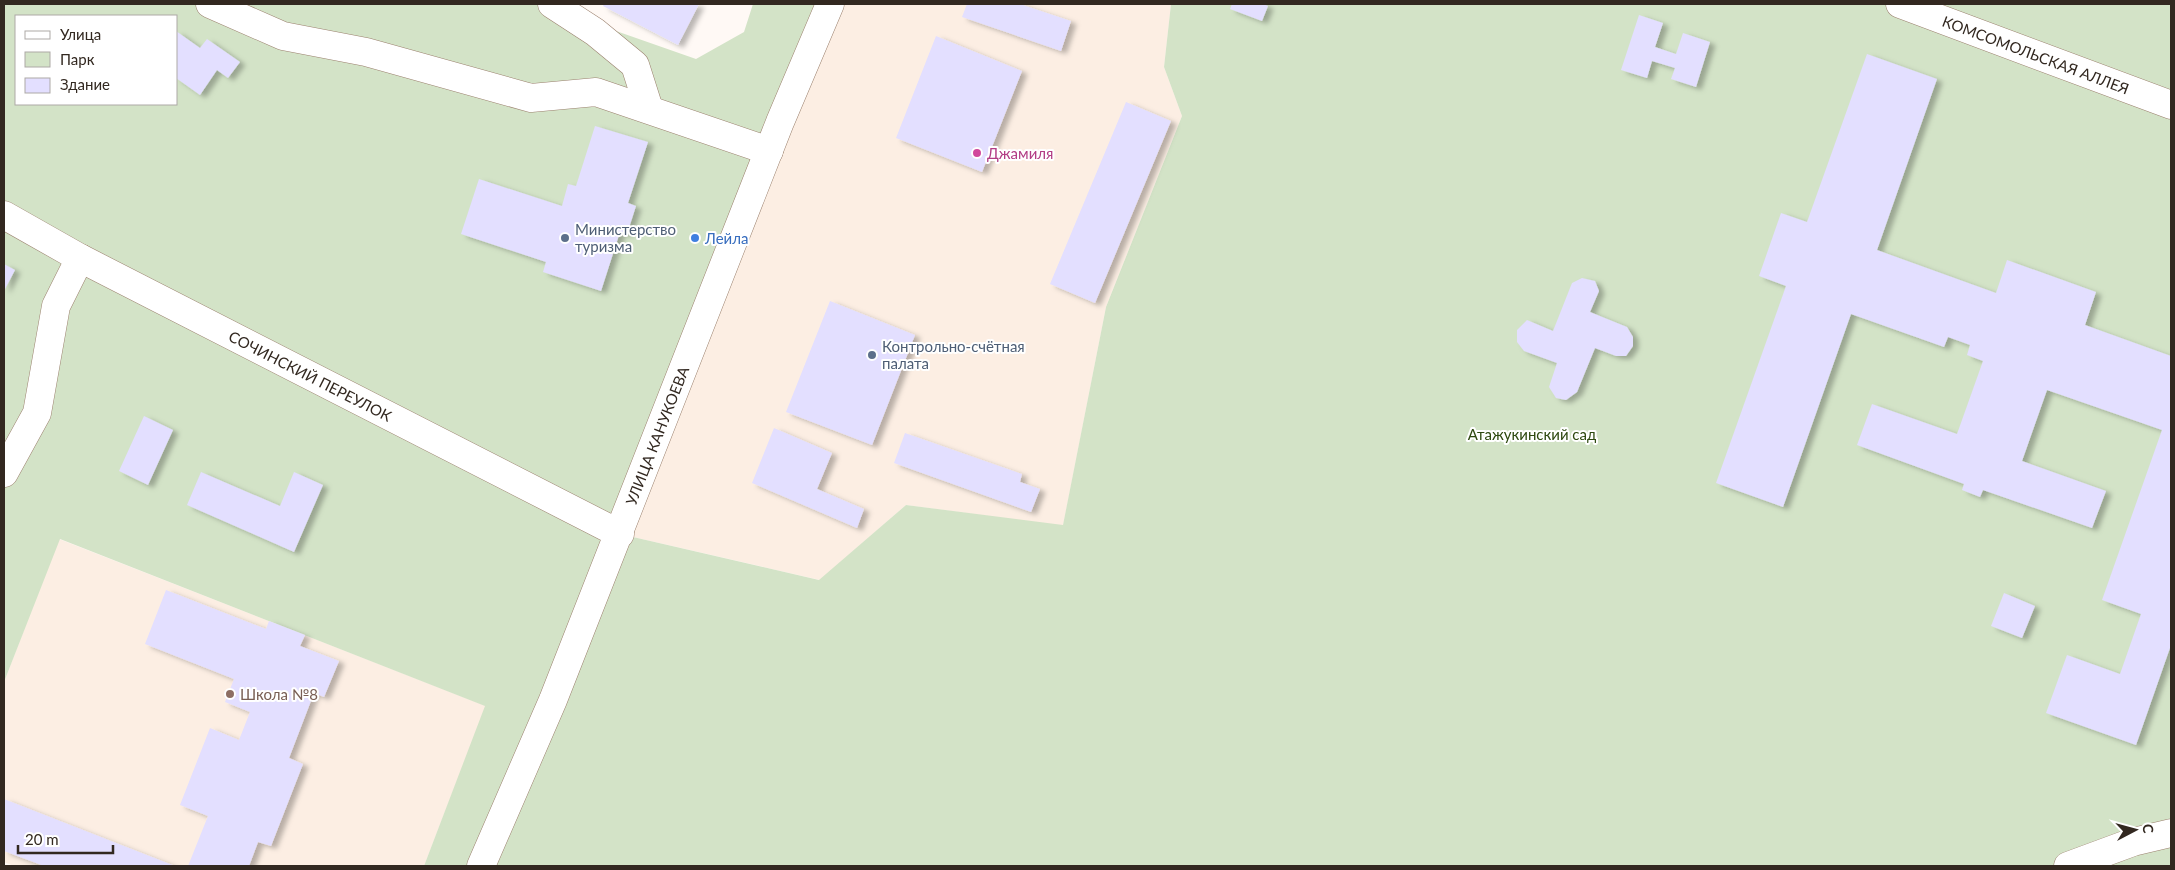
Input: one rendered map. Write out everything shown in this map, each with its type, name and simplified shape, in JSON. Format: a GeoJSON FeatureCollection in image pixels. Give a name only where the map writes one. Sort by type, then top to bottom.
{"type":"FeatureCollection","features":[{"type":"Feature","properties":{"kind":"street"},"geometry":{"type":"LineString","coordinates":[[210,4],[283,36],[366,52],[531,98],[596,92],[769,151]]}},
{"type":"Feature","properties":{"kind":"street"},"geometry":{"type":"LineString","coordinates":[[552,4],[595,32],[635,65],[649,109]]}},
{"type":"Feature","properties":{"kind":"street","name":"УЛИЦА КАНУКОЕВА"},"geometry":{"type":"LineString","coordinates":[[481,866],[553,700],[620,534],[769,151],[830,4]]}},
{"type":"Feature","properties":{"kind":"street","name":"КОМСОМОЛЬСКАЯ АЛЛЕЯ"},"geometry":{"type":"LineString","coordinates":[[1900,4],[2171,105]]}},
{"type":"Feature","properties":{"kind":"street","name":"СОЧИНСКИЙ ПЕРЕУЛОК"},"geometry":{"type":"LineString","coordinates":[[4,215],[80,258],[620,534]]}},
{"type":"Feature","properties":{"kind":"street"},"geometry":{"type":"LineString","coordinates":[[4,473],[37,413],[56,306],[80,258]]}},
{"type":"Feature","properties":{"kind":"street"},"geometry":{"type":"LineString","coordinates":[[2068,866],[2132,842],[2171,832]]}},
{"type":"Feature","properties":{"kind":"shaded area"},"geometry":{"type":"Polygon","coordinates":[[[830,4],[1171,4],[1164,67],[1182,116],[1106,307],[1063,526],[906,505],[820,580],[620,534],[830,4]]]}},
{"type":"Feature","properties":{"kind":"shaded area","name":"Школа №8"},"geometry":{"type":"Polygon","coordinates":[[[59,539],[486,706],[424,866],[14,866],[4,862],[4,682],[59,539]]]}},
{"type":"Feature","properties":{"kind":"green space","name":"Атажукинский сад"},"geometry":{"type":"Polygon","coordinates":[[[4,4],[539,4],[696,59],[744,32],[753,4],[830,4],[620,534],[819,580],[906,505],[1063,525],[1106,307],[1182,116],[1164,67],[1171,4],[2171,4],[2171,866],[424,866],[485,706],[60,539],[4,682],[4,4]]]}},
{"type":"Feature","properties":{"kind":"building"},"geometry":{"type":"Polygon","coordinates":[[[604,4],[699,4],[678,45],[603,6],[604,4]]]}},
{"type":"Feature","properties":{"kind":"building"},"geometry":{"type":"Polygon","coordinates":[[[967,4],[1020,4],[1071,21],[1061,51],[962,17],[967,4]]]}},
{"type":"Feature","properties":{"kind":"building"},"geometry":{"type":"Polygon","coordinates":[[[1232,4],[1263,4],[1268,6],[1262,21],[1230,9],[1232,4]]]}},
{"type":"Feature","properties":{"kind":"building"},"geometry":{"type":"Polygon","coordinates":[[[1639,15],[1663,23],[1655,47],[1676,54],[1683,33],[1710,42],[1696,87],[1671,79],[1675,68],[1652,61],[1647,78],[1621,70],[1639,15]]]}},
{"type":"Feature","properties":{"kind":"building"},"geometry":{"type":"Polygon","coordinates":[[[178,32],[200,48],[207,39],[240,62],[228,78],[217,70],[200,95],[178,79],[178,32]]]}},
{"type":"Feature","properties":{"kind":"building"},"geometry":{"type":"Polygon","coordinates":[[[936,36],[1022,71],[982,172],[896,138],[936,36]]]}},
{"type":"Feature","properties":{"kind":"building"},"geometry":{"type":"Polygon","coordinates":[[[1867,54],[1937,79],[1877,250],[1996,293],[2007,260],[2096,292],[2085,325],[2171,356],[2171,645],[2136,745],[2046,713],[2067,655],[2120,674],[2141,614],[2102,600],[2162,430],[2047,390],[2022,461],[2106,491],[2092,528],[1983,490],[1980,497],[1962,490],[1964,484],[1857,445],[1872,404],[1957,434],[1983,361],[1967,355],[1970,345],[1948,337],[1944,347],[1851,314],[1783,507],[1716,483],[1786,286],[1759,276],[1781,213],[1807,222],[1867,54]]]}},
{"type":"Feature","properties":{"kind":"building"},"geometry":{"type":"Polygon","coordinates":[[[1126,102],[1171,121],[1095,303],[1050,284],[1126,102]]]}},
{"type":"Feature","properties":{"kind":"building"},"geometry":{"type":"Polygon","coordinates":[[[595,126],[648,142],[628,203],[636,206],[627,234],[620,232],[601,291],[543,272],[546,262],[461,234],[479,179],[562,206],[568,184],[576,186],[595,126]]]}},
{"type":"Feature","properties":{"kind":"building"},"geometry":{"type":"Polygon","coordinates":[[[4,264],[15,270],[4,291],[4,264]]]}},
{"type":"Feature","properties":{"kind":"building"},"geometry":{"type":"Polygon","coordinates":[[[1582,278],[1595,281],[1599,291],[1590,312],[1627,327],[1633,337],[1633,346],[1626,356],[1616,356],[1595,348],[1577,392],[1566,400],[1556,398],[1549,387],[1557,363],[1524,351],[1517,342],[1517,330],[1527,320],[1553,331],[1572,283],[1582,278]]]}},
{"type":"Feature","properties":{"kind":"building"},"geometry":{"type":"Polygon","coordinates":[[[830,301],[915,335],[872,445],[786,412],[830,301]]]}},
{"type":"Feature","properties":{"kind":"building"},"geometry":{"type":"Polygon","coordinates":[[[144,416],[173,430],[148,485],[119,471],[144,416]]]}},
{"type":"Feature","properties":{"kind":"building"},"geometry":{"type":"Polygon","coordinates":[[[774,428],[832,453],[817,489],[864,509],[857,528],[752,483],[774,428]]]}},
{"type":"Feature","properties":{"kind":"building"},"geometry":{"type":"Polygon","coordinates":[[[905,433],[1022,474],[1020,482],[1040,489],[1031,512],[894,463],[905,433]]]}},
{"type":"Feature","properties":{"kind":"building"},"geometry":{"type":"Polygon","coordinates":[[[201,472],[280,506],[294,472],[323,485],[294,552],[187,505],[201,472]]]}},
{"type":"Feature","properties":{"kind":"building"},"geometry":{"type":"Polygon","coordinates":[[[166,590],[266,629],[269,621],[305,635],[300,646],[339,661],[324,697],[314,693],[289,758],[303,764],[271,846],[258,842],[249,866],[188,866],[208,816],[180,805],[210,728],[239,740],[250,712],[225,702],[234,679],[145,644],[166,590]]]}},
{"type":"Feature","properties":{"kind":"building"},"geometry":{"type":"Polygon","coordinates":[[[2004,593],[2035,606],[2022,638],[1991,626],[2004,593]]]}},
{"type":"Feature","properties":{"kind":"building"},"geometry":{"type":"Polygon","coordinates":[[[4,799],[175,866],[44,866],[4,851],[4,799]]]}},
{"type":"Feature","properties":{"kind":"place","name":"Джамиля"},"geometry":{"type":"Point","coordinates":[977,153]}},
{"type":"Feature","properties":{"kind":"place","name":"Министерство туризма"},"geometry":{"type":"Point","coordinates":[565,238]}},
{"type":"Feature","properties":{"kind":"place","name":"Лейла"},"geometry":{"type":"Point","coordinates":[695,238]}},
{"type":"Feature","properties":{"kind":"place","name":"Контрольно-счётная палата"},"geometry":{"type":"Point","coordinates":[872,355]}},
{"type":"Feature","properties":{"kind":"place","name":"Школа №8"},"geometry":{"type":"Point","coordinates":[230,694]}}]}
